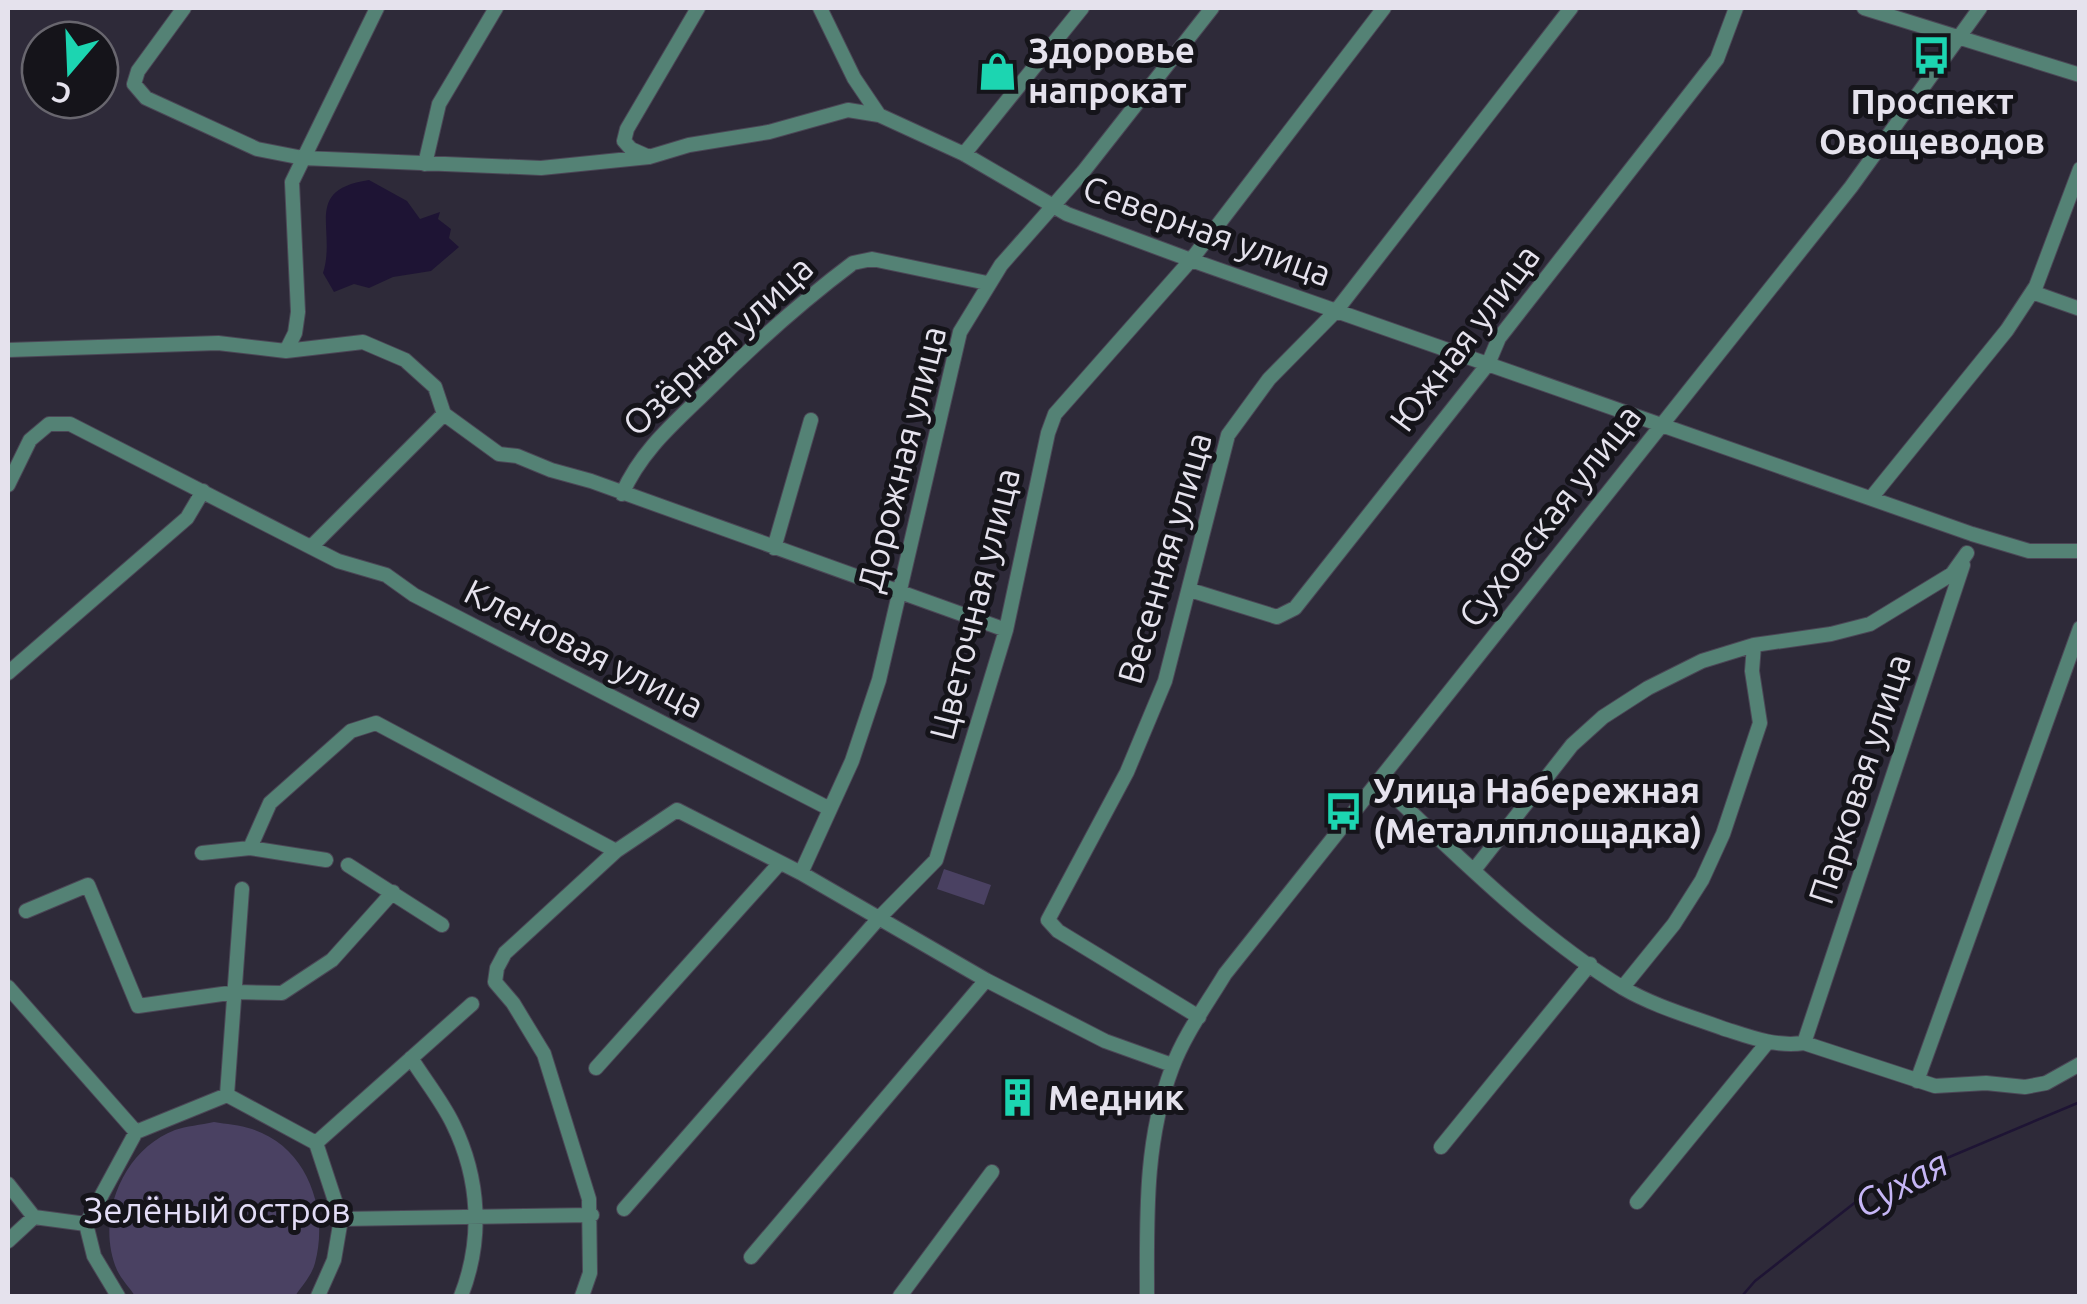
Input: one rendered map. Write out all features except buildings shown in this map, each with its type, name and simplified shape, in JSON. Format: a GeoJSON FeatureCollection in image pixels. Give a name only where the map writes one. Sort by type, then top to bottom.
{"type":"FeatureCollection","features":[{"type":"Feature","properties":{"kind":"street","name":"Северная улица"},"geometry":{"type":"LineString","coordinates":[[184,8],[138,71],[134,84],[146,98],[257,149],[303,158],[541,168],[650,157],[689,145],[769,132],[848,110],[878,115],[964,154],[1067,214],[1191,260],[1972,534],[2029,551],[2080,551]]}},
{"type":"Feature","properties":{"kind":"street"},"geometry":{"type":"LineString","coordinates":[[286,351],[295,333],[298,312],[292,182],[377,8]]}},
{"type":"Feature","properties":{"kind":"street"},"geometry":{"type":"LineString","coordinates":[[425,164],[439,104],[496,8]]}},
{"type":"Feature","properties":{"kind":"street"},"geometry":{"type":"LineString","coordinates":[[650,157],[631,149],[624,141],[627,128],[698,8]]}},
{"type":"Feature","properties":{"kind":"street"},"geometry":{"type":"LineString","coordinates":[[820,8],[854,78],[878,115]]}},
{"type":"Feature","properties":{"kind":"street"},"geometry":{"type":"LineString","coordinates":[[964,154],[1082,8]]}},
{"type":"Feature","properties":{"kind":"street","name":"Дорожная улица"},"geometry":{"type":"LineString","coordinates":[[800,873],[852,762],[878,680],[960,332],[988,283],[1212,8]]}},
{"type":"Feature","properties":{"kind":"street","name":"Цветочная улица"},"geometry":{"type":"LineString","coordinates":[[624,1209],[879,918],[936,860],[1006,630],[1048,433],[1056,414],[1191,260],[1384,8]]}},
{"type":"Feature","properties":{"kind":"street","name":"Весенняя улица"},"geometry":{"type":"LineString","coordinates":[[1199,1017],[1058,931],[1048,920],[1134,754],[1165,681],[1228,435],[1268,379],[1336,311],[1571,8]]}},
{"type":"Feature","properties":{"kind":"street","name":"Южная улица"},"geometry":{"type":"LineString","coordinates":[[1190,590],[1277,616],[1295,608],[1488,364],[1499,338],[1717,59],[1736,8]]}},
{"type":"Feature","properties":{"kind":"street"},"geometry":{"type":"LineString","coordinates":[[1864,8],[2080,74]]}},
{"type":"Feature","properties":{"kind":"street","name":"Суховская улица"},"geometry":{"type":"LineString","coordinates":[[1146,1296],[1152,1136],[1172,1065],[1225,974],[1851,187],[1980,8]]}},
{"type":"Feature","properties":{"kind":"street"},"geometry":{"type":"LineString","coordinates":[[1871,498],[2007,330],[2032,292],[2080,168]]}},
{"type":"Feature","properties":{"kind":"street","name":"Озёрная улица"},"geometry":{"type":"LineString","coordinates":[[622,494],[634,468],[652,444],[740,358],[853,262],[872,259],[988,283]]}},
{"type":"Feature","properties":{"kind":"street"},"geometry":{"type":"LineString","coordinates":[[2032,292],[2080,309]]}},
{"type":"Feature","properties":{"kind":"street"},"geometry":{"type":"LineString","coordinates":[[8,350],[218,343],[286,351],[362,342],[406,360],[434,387],[444,414],[499,454],[516,456],[1006,630]]}},
{"type":"Feature","properties":{"kind":"street"},"geometry":{"type":"LineString","coordinates":[[311,547],[444,414]]}},
{"type":"Feature","properties":{"kind":"street"},"geometry":{"type":"LineString","coordinates":[[774,548],[811,420]]}},
{"type":"Feature","properties":{"kind":"street","name":"Кленовая улица"},"geometry":{"type":"LineString","coordinates":[[8,485],[30,440],[48,424],[70,424],[338,561],[386,575],[414,595],[830,809]]}},
{"type":"Feature","properties":{"kind":"street"},"geometry":{"type":"LineString","coordinates":[[8,673],[187,518],[203,491]]}},
{"type":"Feature","properties":{"kind":"street","name":"Парковая улица"},"geometry":{"type":"LineString","coordinates":[[1804,1044],[1972,534]]}},
{"type":"Feature","properties":{"kind":"street"},"geometry":{"type":"LineString","coordinates":[[1474,870],[1572,745],[1603,717],[1648,688],[1702,661],[1754,644],[1832,634],[1870,624],[1952,574],[1967,554]]}},
{"type":"Feature","properties":{"kind":"street"},"geometry":{"type":"LineString","coordinates":[[1917,1081],[2080,628]]}},
{"type":"Feature","properties":{"kind":"street"},"geometry":{"type":"LineString","coordinates":[[1623,988],[1683,909],[1724,834],[1760,723],[1752,671],[1754,644]]}},
{"type":"Feature","properties":{"kind":"street"},"geometry":{"type":"LineString","coordinates":[[250,848],[270,803],[351,731],[376,723],[616,851]]}},
{"type":"Feature","properties":{"kind":"street"},"geometry":{"type":"LineString","coordinates":[[1378,781],[1504,898],[1623,988],[1661,1007],[1767,1043],[1804,1044],[1935,1086],[2046,1084],[2080,1064]]}},
{"type":"Feature","properties":{"kind":"street"},"geometry":{"type":"LineString","coordinates":[[582,1296],[590,1273],[592,1215],[568,1122],[544,1054],[513,1003],[495,982],[496,968],[505,953],[616,851],[677,810],[800,873],[986,980],[1105,1041],[1172,1065]]}},
{"type":"Feature","properties":{"kind":"street"},"geometry":{"type":"LineString","coordinates":[[202,853],[250,848],[326,860]]}},
{"type":"Feature","properties":{"kind":"street"},"geometry":{"type":"LineString","coordinates":[[596,1068],[779,864]]}},
{"type":"Feature","properties":{"kind":"street"},"geometry":{"type":"LineString","coordinates":[[348,866],[442,925]]}},
{"type":"Feature","properties":{"kind":"street"},"geometry":{"type":"LineString","coordinates":[[26,911],[88,885],[138,1006],[236,992],[282,994],[332,960],[393,892]]}},
{"type":"Feature","properties":{"kind":"street"},"geometry":{"type":"LineString","coordinates":[[227,1094],[242,890]]}},
{"type":"Feature","properties":{"kind":"street"},"geometry":{"type":"LineString","coordinates":[[1441,1147],[1590,964]]}},
{"type":"Feature","properties":{"kind":"street"},"geometry":{"type":"LineString","coordinates":[[751,1258],[986,980]]}},
{"type":"Feature","properties":{"kind":"street"},"geometry":{"type":"LineString","coordinates":[[8,987],[136,1132]]}},
{"type":"Feature","properties":{"kind":"street"},"geometry":{"type":"LineString","coordinates":[[316,1143],[472,1004]]}},
{"type":"Feature","properties":{"kind":"street"},"geometry":{"type":"LineString","coordinates":[[1637,1202],[1767,1043]]}},
{"type":"Feature","properties":{"kind":"street"},"geometry":{"type":"LineString","coordinates":[[410,1058],[454,1124],[478,1216],[472,1266],[461,1296]]}},
{"type":"Feature","properties":{"kind":"street"},"geometry":{"type":"LineString","coordinates":[[118,1296],[94,1256],[86,1224],[136,1132],[227,1094]]}},
{"type":"Feature","properties":{"kind":"street"},"geometry":{"type":"LineString","coordinates":[[227,1094],[316,1143],[341,1219],[334,1260],[318,1296]]}},
{"type":"Feature","properties":{"kind":"street"},"geometry":{"type":"LineString","coordinates":[[900,1296],[992,1172]]}},
{"type":"Feature","properties":{"kind":"street"},"geometry":{"type":"LineString","coordinates":[[8,1184],[34,1218],[86,1224]]}},
{"type":"Feature","properties":{"kind":"street"},"geometry":{"type":"LineString","coordinates":[[341,1219],[592,1215]]}},
{"type":"Feature","properties":{"kind":"street"},"geometry":{"type":"LineString","coordinates":[[8,1241],[34,1218]]}},
{"type":"Feature","properties":{"kind":"green space"},"geometry":{"type":"Polygon","coordinates":[[[944,869],[991,885],[984,905],[937,889],[944,869]]]}},
{"type":"Feature","properties":{"kind":"green space","name":"Зелёный остров"},"geometry":{"type":"Polygon","coordinates":[[[214,1122],[247,1128],[271,1138],[287,1150],[310,1183],[316,1202],[319,1243],[314,1267],[295,1296],[135,1296],[117,1270],[109,1229],[118,1188],[128,1170],[156,1140],[179,1129],[214,1122]]]}},
{"type":"Feature","properties":{"kind":"shaded area"},"geometry":{"type":"Polygon","coordinates":[[[369,180],[407,201],[420,219],[440,212],[438,219],[451,229],[449,238],[459,247],[431,271],[393,277],[369,288],[354,284],[334,292],[323,273],[329,202],[348,185],[369,180]]]}},
{"type":"Feature","properties":{"kind":"waterway","name":"Сухая"},"geometry":{"type":"LineString","coordinates":[[1742,1296],[1755,1281],[1871,1190],[2080,1102]]}},
{"type":"Feature","properties":{"kind":"place","name":"Проспект Овощеводов"},"geometry":{"type":"Point","coordinates":[1932,55]}},
{"type":"Feature","properties":{"kind":"place","name":"Здоровье напрокат"},"geometry":{"type":"Point","coordinates":[998,71]}},
{"type":"Feature","properties":{"kind":"place","name":"Улица Набережная (Металлплощадка)"},"geometry":{"type":"Point","coordinates":[1343,811]}},
{"type":"Feature","properties":{"kind":"place","name":"Медник"},"geometry":{"type":"Point","coordinates":[1018,1098]}}]}
